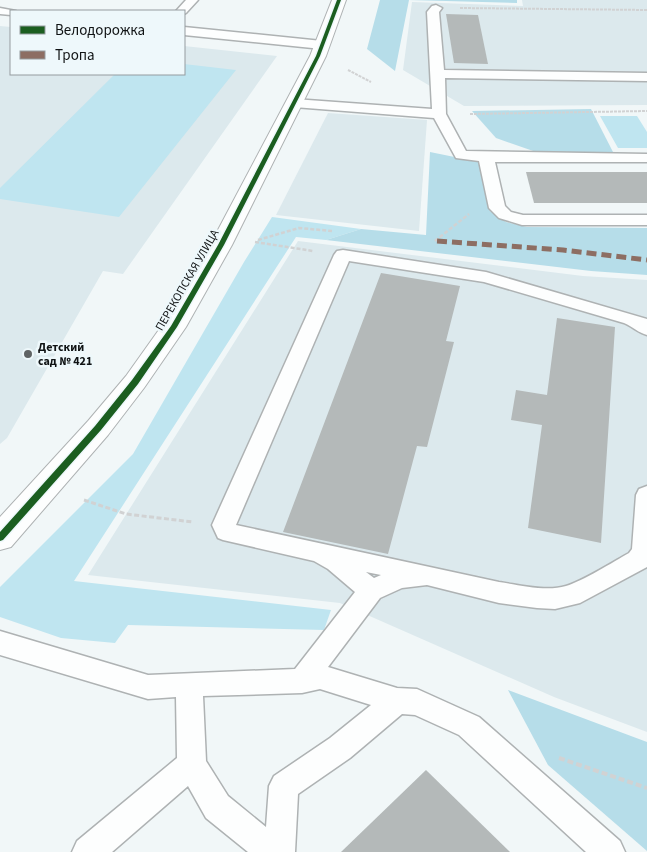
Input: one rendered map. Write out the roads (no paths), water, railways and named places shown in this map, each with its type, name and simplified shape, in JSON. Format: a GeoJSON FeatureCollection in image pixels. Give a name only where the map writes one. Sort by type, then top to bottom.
{"type":"FeatureCollection","features":[{"type":"Feature","properties":{"kind":"street","name":"ПЕРЕКОПСКАЯ УЛИЦА"},"geometry":{"type":"LineString","coordinates":[[0,538],[98,428],[135,382],[174,327],[221,245],[294,103],[322,45],[340,0]]}},
{"type":"Feature","properties":{"kind":"lane"},"geometry":{"type":"LineString","coordinates":[[183,10],[192,0]]}},
{"type":"Feature","properties":{"kind":"lane"},"geometry":{"type":"LineString","coordinates":[[436,8],[432,12],[438,74],[439,114],[461,155],[486,157],[647,158]]}},
{"type":"Feature","properties":{"kind":"lane"},"geometry":{"type":"LineString","coordinates":[[185,31],[322,45]]}},
{"type":"Feature","properties":{"kind":"lane"},"geometry":{"type":"LineString","coordinates":[[438,74],[647,77]]}},
{"type":"Feature","properties":{"kind":"lane"},"geometry":{"type":"LineString","coordinates":[[294,103],[439,114]]}},
{"type":"Feature","properties":{"kind":"lane"},"geometry":{"type":"LineString","coordinates":[[486,157],[497,208],[505,215],[522,220],[647,220]]}},
{"type":"Feature","properties":{"kind":"lane"},"geometry":{"type":"LineString","coordinates":[[647,329],[643,324],[631,319],[486,277],[343,255],[224,526],[226,531],[231,533],[533,598],[548,599],[570,596],[638,560],[644,551],[647,495]]}},
{"type":"Feature","properties":{"kind":"lane"},"geometry":{"type":"LineString","coordinates":[[310,550],[330,557],[371,591]]}},
{"type":"Feature","properties":{"kind":"lane"},"geometry":{"type":"LineString","coordinates":[[302,681],[371,591],[401,577],[428,575]]}},
{"type":"Feature","properties":{"kind":"lane"},"geometry":{"type":"LineString","coordinates":[[0,643],[148,687],[302,681],[320,677],[397,701],[417,702],[469,726],[609,852]]}},
{"type":"Feature","properties":{"kind":"lane"},"geometry":{"type":"LineString","coordinates":[[189,684],[192,764],[217,807],[272,852]]}},
{"type":"Feature","properties":{"kind":"lane"},"geometry":{"type":"LineString","coordinates":[[278,852],[284,786],[340,748],[397,701]]}},
{"type":"Feature","properties":{"kind":"lane"},"geometry":{"type":"LineString","coordinates":[[88,852],[192,764]]}},
{"type":"Feature","properties":{"kind":"place","name":"Детский сад № 421"},"geometry":{"type":"Point","coordinates":[28,354]}}]}
